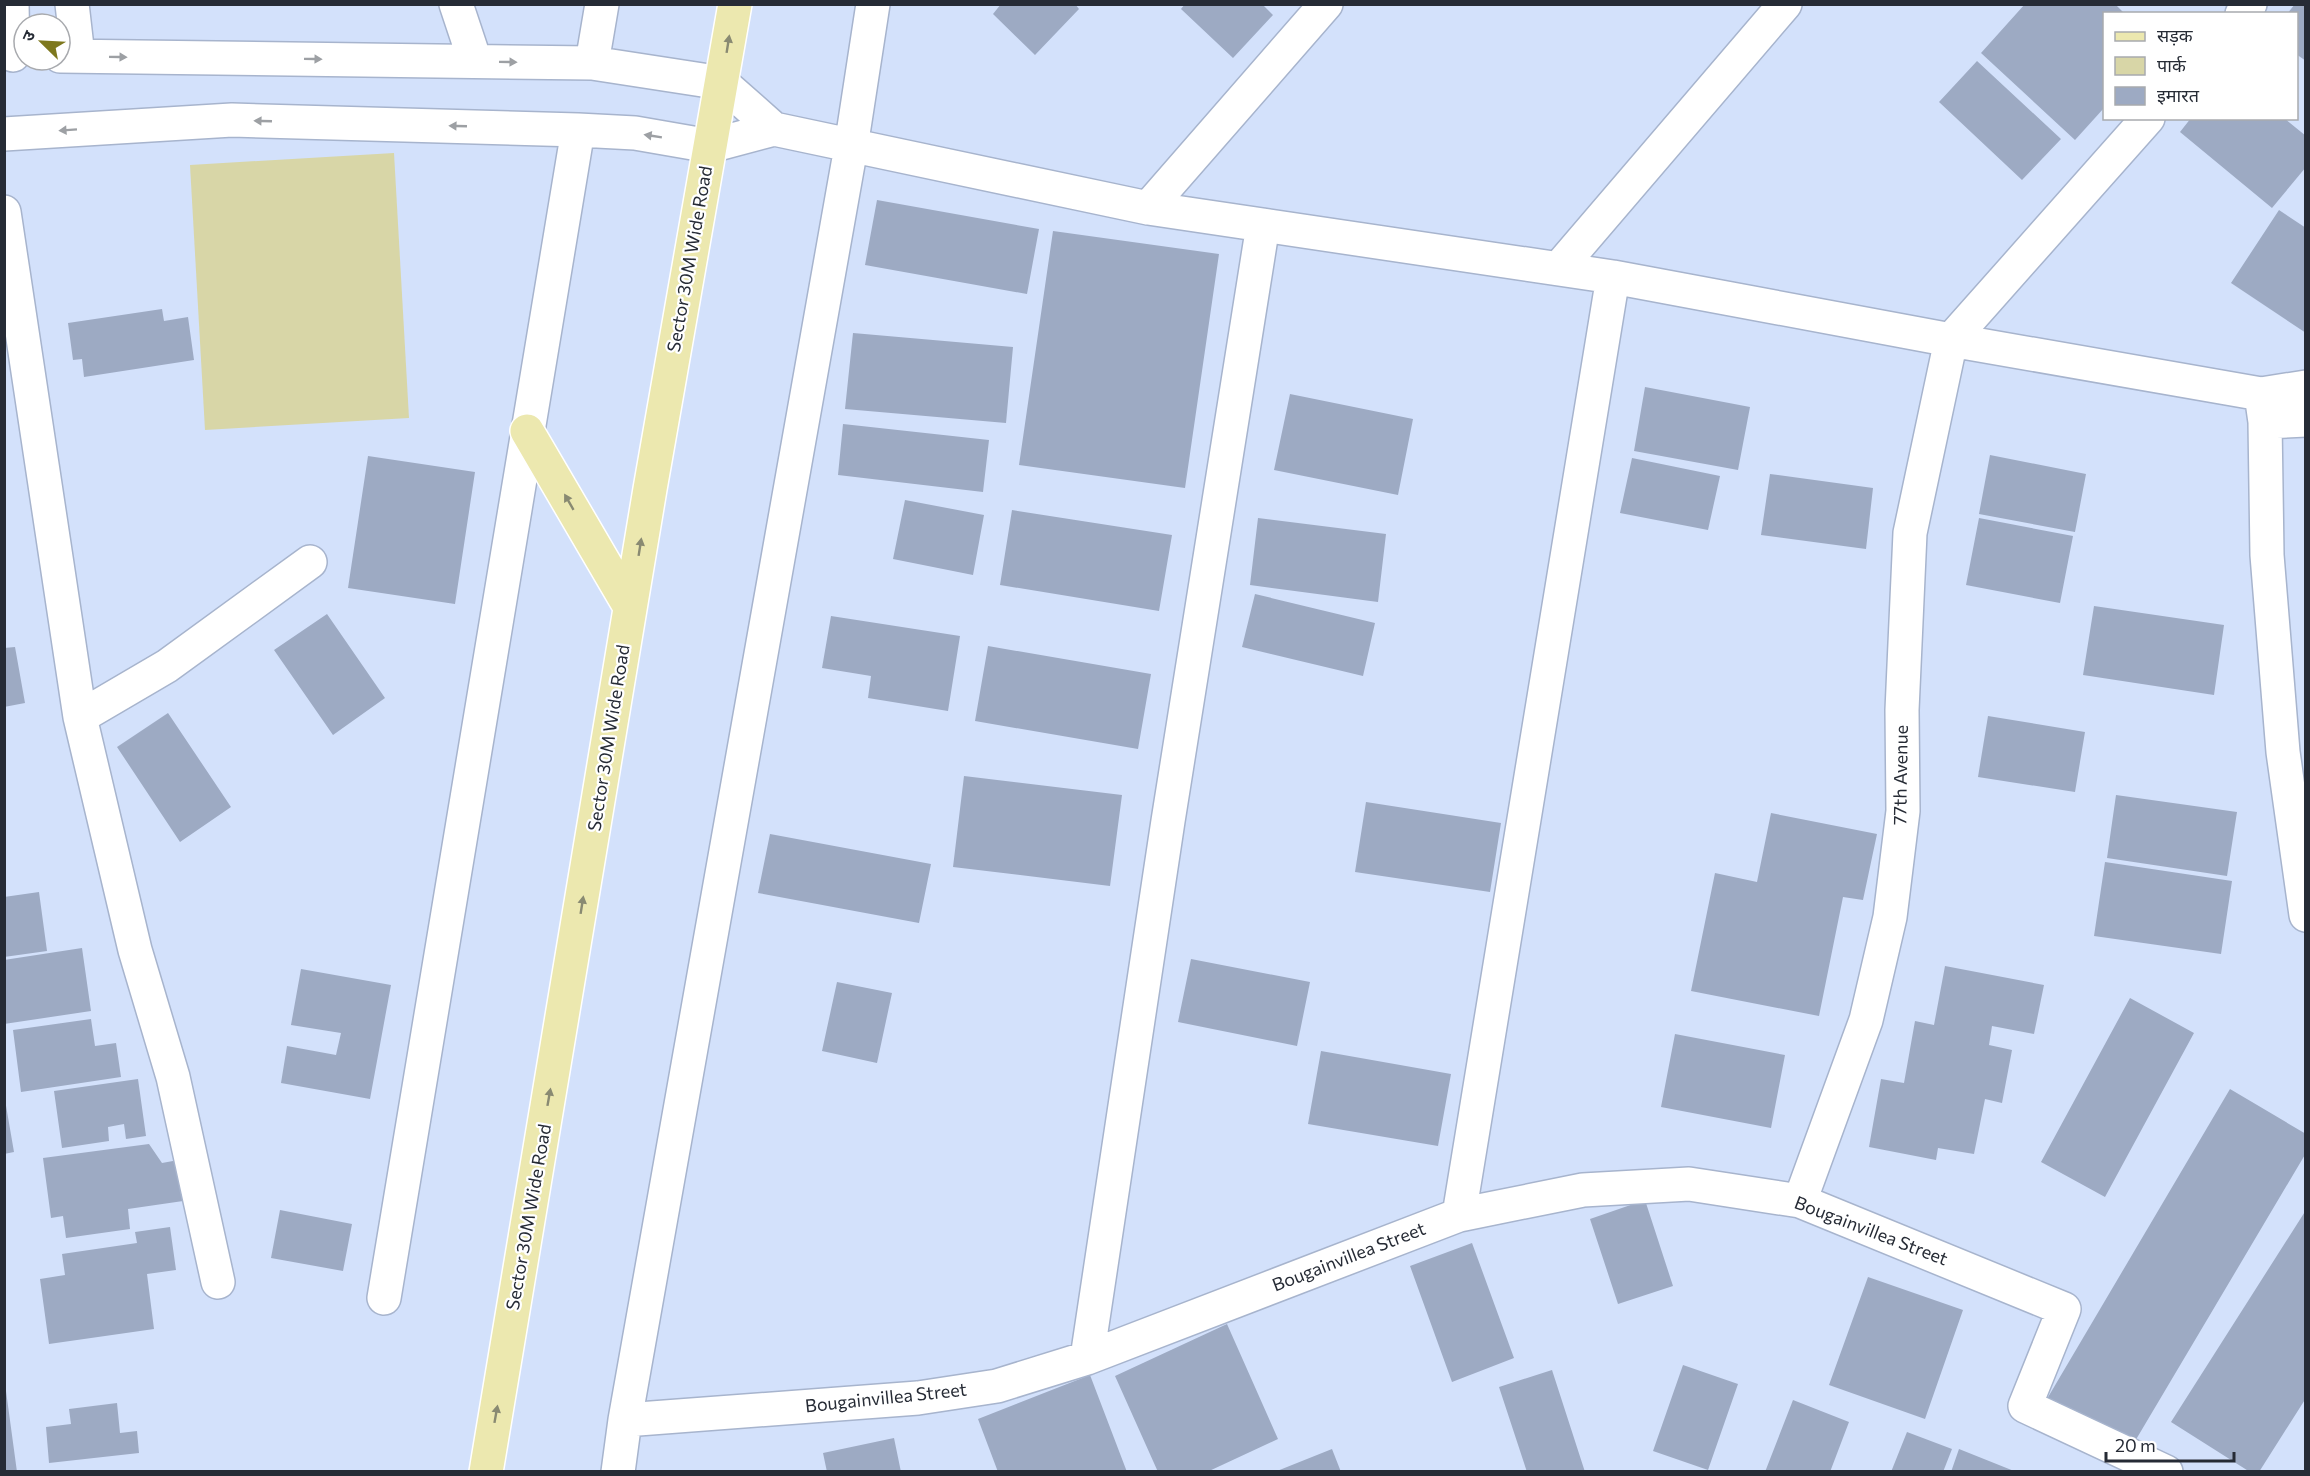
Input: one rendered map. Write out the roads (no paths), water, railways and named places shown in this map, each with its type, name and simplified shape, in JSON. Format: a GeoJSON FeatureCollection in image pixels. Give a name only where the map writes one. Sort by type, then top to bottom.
{"type":"FeatureCollection","features":[{"type":"Feature","properties":{"kind":"main road","name":"Sector 30M Wide Road"},"geometry":{"type":"LineString","coordinates":[[486,1472],[630,607],[735,4]]}},
{"type":"Feature","properties":{"kind":"main road"},"geometry":{"type":"LineString","coordinates":[[527,430],[630,607]]}},
{"type":"Feature","properties":{"kind":"street"},"geometry":{"type":"LineString","coordinates":[[456,4],[475,62]]}},
{"type":"Feature","properties":{"kind":"street"},"geometry":{"type":"LineString","coordinates":[[592,63],[602,4]]}},
{"type":"Feature","properties":{"kind":"street"},"geometry":{"type":"LineString","coordinates":[[618,1472],[625,1420],[851,147],[873,4]]}},
{"type":"Feature","properties":{"kind":"street"},"geometry":{"type":"LineString","coordinates":[[1148,208],[1326,4]]}},
{"type":"Feature","properties":{"kind":"street"},"geometry":{"type":"LineString","coordinates":[[1559,268],[1785,4]]}},
{"type":"Feature","properties":{"kind":"street"},"geometry":{"type":"LineString","coordinates":[[72,56],[592,63],[722,83],[774,129]]}},
{"type":"Feature","properties":{"kind":"street"},"geometry":{"type":"LineString","coordinates":[[4,134],[232,120],[634,133],[710,146],[774,129],[1148,208],[1559,268],[1951,340],[2263,408],[2306,420]]}},
{"type":"Feature","properties":{"kind":"street"},"geometry":{"type":"LineString","coordinates":[[1951,340],[2146,120]]}},
{"type":"Feature","properties":{"kind":"street"},"geometry":{"type":"LineString","coordinates":[[384,1298],[578,130]]}},
{"type":"Feature","properties":{"kind":"street"},"geometry":{"type":"LineString","coordinates":[[4,212],[80,717],[135,950],[173,1077],[218,1282]]}},
{"type":"Feature","properties":{"kind":"street"},"geometry":{"type":"LineString","coordinates":[[1087,1358],[1168,821],[1263,225]]}},
{"type":"Feature","properties":{"kind":"street"},"geometry":{"type":"LineString","coordinates":[[1459,1215],[1613,277]]}},
{"type":"Feature","properties":{"kind":"street","name":"77th Avenue"},"geometry":{"type":"LineString","coordinates":[[1800,1201],[1866,1020],[1890,917],[1903,810],[1902,710],[1910,533],[1951,340]]}},
{"type":"Feature","properties":{"kind":"street"},"geometry":{"type":"LineString","coordinates":[[2263,408],[2306,387]]}},
{"type":"Feature","properties":{"kind":"street"},"geometry":{"type":"LineString","coordinates":[[2263,408],[2267,555],[2281,728],[2306,915]]}},
{"type":"Feature","properties":{"kind":"street"},"geometry":{"type":"LineString","coordinates":[[80,717],[168,666],[310,562]]}},
{"type":"Feature","properties":{"kind":"street","name":"Bougainvillea Street"},"geometry":{"type":"LineString","coordinates":[[625,1420],[918,1398],[997,1386],[1087,1358],[1459,1215],[1583,1190],[1689,1184],[1800,1201],[2064,1309],[2025,1406],[2166,1472]]}}]}
